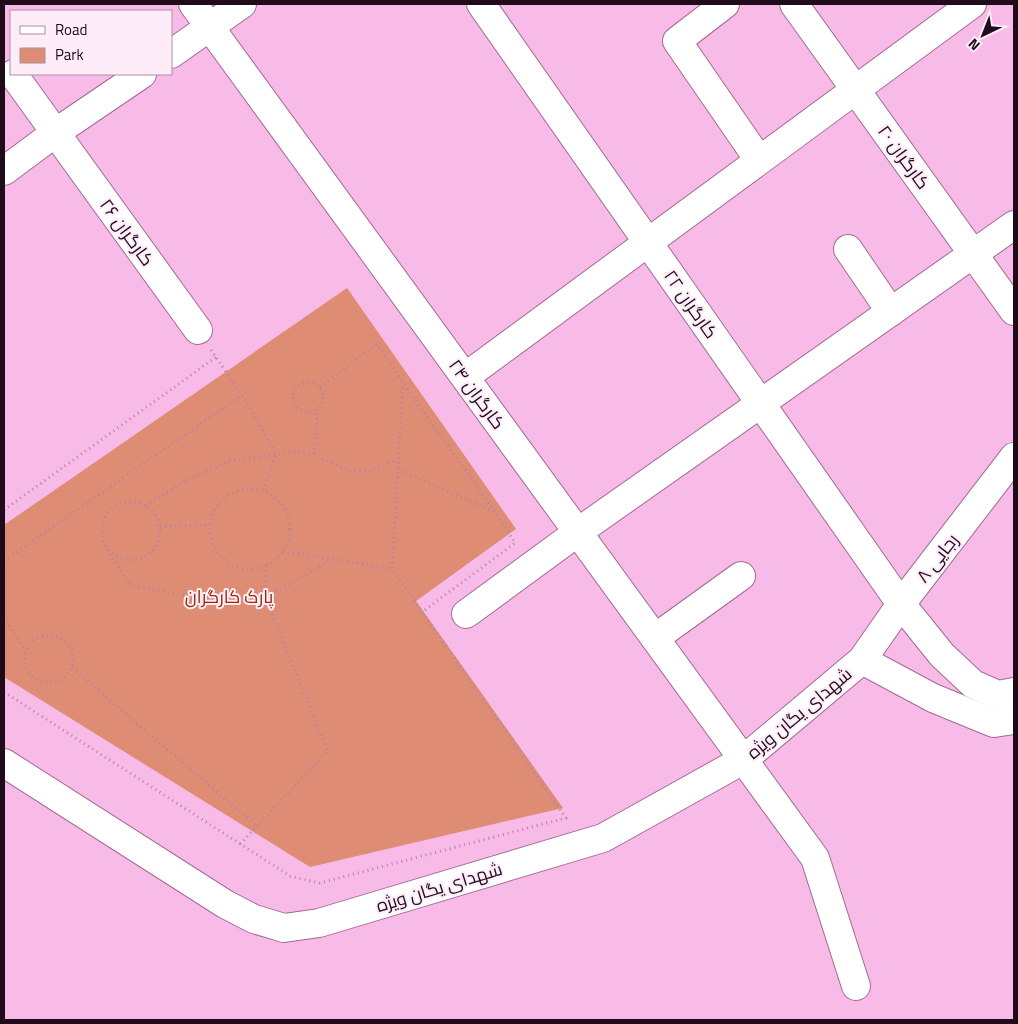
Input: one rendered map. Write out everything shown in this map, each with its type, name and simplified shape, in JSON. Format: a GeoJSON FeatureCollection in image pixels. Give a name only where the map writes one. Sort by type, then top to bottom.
{"type":"FeatureCollection","features":[{"type":"Feature","properties":{"kind":"street","name":"کارگران ۲۴"},"geometry":{"type":"LineString","coordinates":[[193,4],[815,858],[856,986]]}},
{"type":"Feature","properties":{"kind":"street"},"geometry":{"type":"LineString","coordinates":[[172,53],[242,4]]}},
{"type":"Feature","properties":{"kind":"street","name":"کارگران ۲۲"},"geometry":{"type":"LineString","coordinates":[[481,4],[901,604],[942,655],[973,684],[998,695],[1014,692]]}},
{"type":"Feature","properties":{"kind":"street"},"geometry":{"type":"LineString","coordinates":[[725,4],[677,42],[759,160]]}},
{"type":"Feature","properties":{"kind":"street","name":"کارگران ۲۰"},"geometry":{"type":"LineString","coordinates":[[794,4],[1014,311]]}},
{"type":"Feature","properties":{"kind":"street"},"geometry":{"type":"LineString","coordinates":[[465,377],[972,4]]}},
{"type":"Feature","properties":{"kind":"street","name":"کارگران ۲۶"},"geometry":{"type":"LineString","coordinates":[[14,75],[198,330]]}},
{"type":"Feature","properties":{"kind":"street"},"geometry":{"type":"LineString","coordinates":[[4,171],[55,133],[141,75]]}},
{"type":"Feature","properties":{"kind":"street"},"geometry":{"type":"LineString","coordinates":[[466,614],[578,532],[1014,225]]}},
{"type":"Feature","properties":{"kind":"street"},"geometry":{"type":"LineString","coordinates":[[848,249],[891,312]]}},
{"type":"Feature","properties":{"kind":"street","name":"رجایی ۸"},"geometry":{"type":"LineString","coordinates":[[862,660],[901,604],[1014,457]]}},
{"type":"Feature","properties":{"kind":"street"},"geometry":{"type":"LineString","coordinates":[[655,638],[741,576]]}},
{"type":"Feature","properties":{"kind":"street"},"geometry":{"type":"LineString","coordinates":[[862,660],[933,698],[994,723],[1014,720]]}},
{"type":"Feature","properties":{"kind":"street","name":"شهدای یگان ویژه"},"geometry":{"type":"LineString","coordinates":[[4,763],[225,904],[254,919],[284,928],[319,923],[603,838],[744,760],[862,660]]}},
{"type":"Feature","properties":{"kind":"path"},"geometry":{"type":"LineString","coordinates":[[198,330],[242,395],[276,453],[264,491]]}},
{"type":"Feature","properties":{"kind":"path"},"geometry":{"type":"LineString","coordinates":[[320,387],[377,344],[516,543],[422,612]]}},
{"type":"Feature","properties":{"kind":"path"},"geometry":{"type":"LineString","coordinates":[[4,510],[216,358]]}},
{"type":"Feature","properties":{"kind":"path"},"geometry":{"type":"LineString","coordinates":[[306,382],[314,382],[320,387],[323,394],[322,402],[318,408],[311,412],[296,406],[293,399],[294,391],[299,385],[306,382]]}},
{"type":"Feature","properties":{"kind":"path"},"geometry":{"type":"LineString","coordinates":[[4,692],[290,876],[320,882],[566,818],[392,569],[403,383]]}},
{"type":"Feature","properties":{"kind":"path"},"geometry":{"type":"LineString","coordinates":[[4,561],[242,395]]}},
{"type":"Feature","properties":{"kind":"path"},"geometry":{"type":"LineString","coordinates":[[314,454],[318,408]]}},
{"type":"Feature","properties":{"kind":"path"},"geometry":{"type":"LineString","coordinates":[[146,506],[183,482],[228,460],[293,452],[314,454],[348,471],[367,471],[397,460]]}},
{"type":"Feature","properties":{"kind":"path"},"geometry":{"type":"LineString","coordinates":[[397,468],[495,512]]}},
{"type":"Feature","properties":{"kind":"path"},"geometry":{"type":"LineString","coordinates":[[243,489],[264,491],[281,503],[290,523],[288,544],[276,561],[256,569],[235,567],[218,555],[209,535],[211,514],[224,497],[243,489]]}},
{"type":"Feature","properties":{"kind":"path"},"geometry":{"type":"LineString","coordinates":[[107,550],[120,559],[136,561],[150,554],[159,542],[160,526],[154,512],[141,503],[126,501],[112,508],[102,520],[101,536],[107,550],[131,586],[210,600],[265,597],[332,559]]}},
{"type":"Feature","properties":{"kind":"path"},"geometry":{"type":"LineString","coordinates":[[160,526],[210,525]]}},
{"type":"Feature","properties":{"kind":"path"},"geometry":{"type":"LineString","coordinates":[[283,551],[392,569]]}},
{"type":"Feature","properties":{"kind":"path"},"geometry":{"type":"LineString","coordinates":[[240,844],[328,751],[265,597],[266,565]]}},
{"type":"Feature","properties":{"kind":"path"},"geometry":{"type":"LineString","coordinates":[[4,617],[26,650]]}},
{"type":"Feature","properties":{"kind":"path"},"geometry":{"type":"LineString","coordinates":[[45,635],[58,636],[69,644],[74,656],[72,668],[65,679],[59,682],[53,684],[40,682],[30,675],[24,663],[26,650],[33,640],[45,635]]}},
{"type":"Feature","properties":{"kind":"path"},"geometry":{"type":"LineString","coordinates":[[72,668],[258,826]]}},
{"type":"Feature","properties":{"kind":"green space","name":"پارک کارگران"},"geometry":{"type":"Polygon","coordinates":[[[347,288],[516,529],[416,601],[563,808],[310,867],[4,677],[4,525],[347,288]]]}}]}
